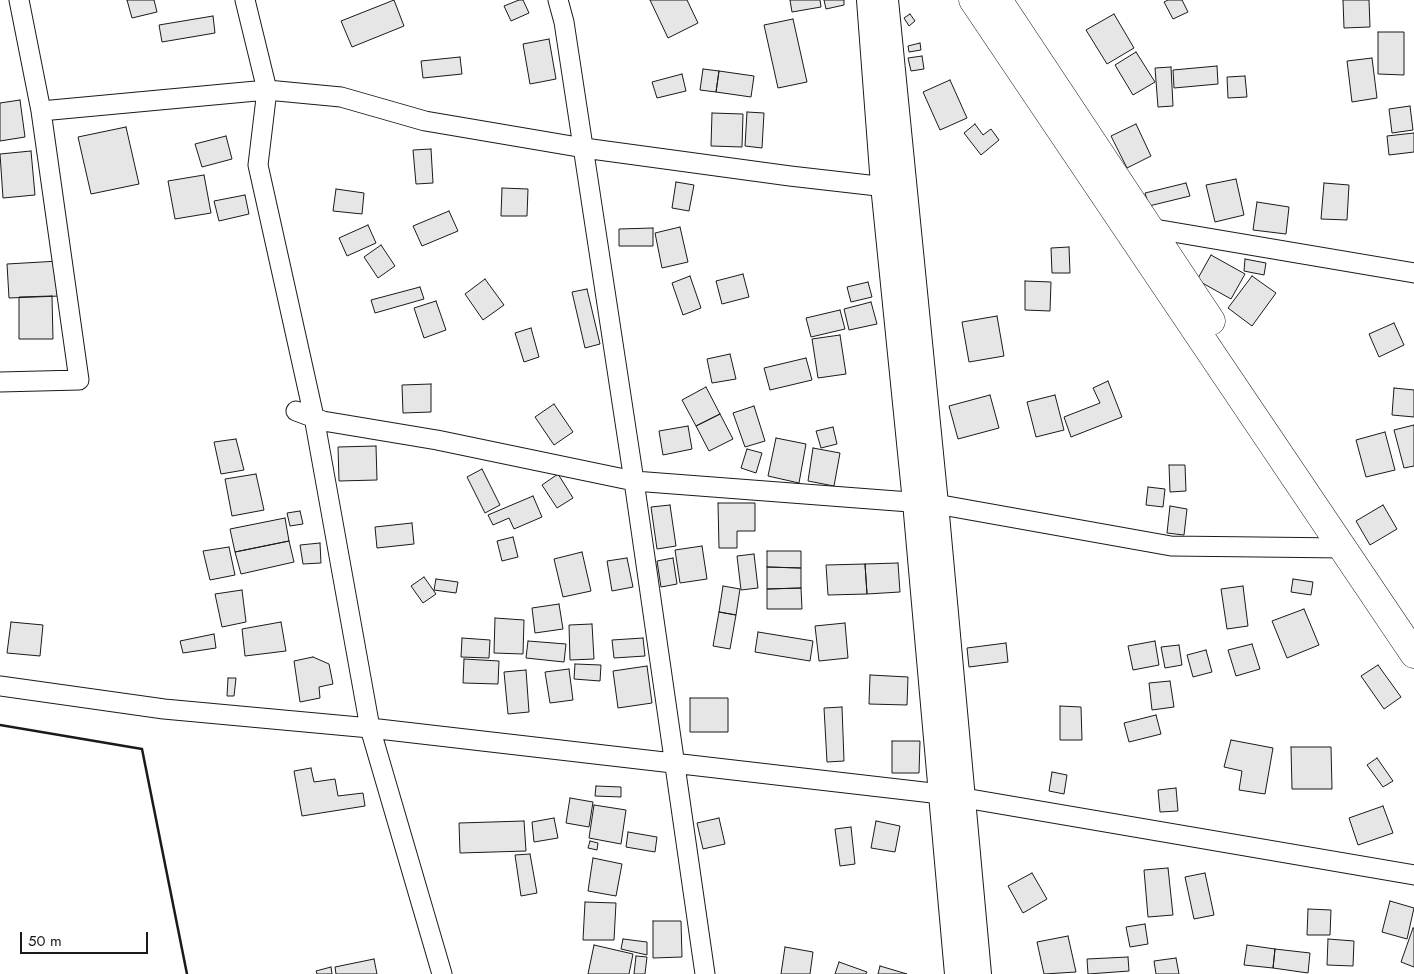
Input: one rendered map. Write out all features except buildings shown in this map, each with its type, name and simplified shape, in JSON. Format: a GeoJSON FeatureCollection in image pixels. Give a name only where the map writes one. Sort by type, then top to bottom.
{"type":"FeatureCollection","features":[{"type":"Feature","properties":{"kind":"highway"},"geometry":{"type":"LineString","coordinates":[[973,0],[1414,654]]}},
{"type":"Feature","properties":{"kind":"highway"},"geometry":{"type":"LineString","coordinates":[[998,0],[1414,627]]}},
{"type":"Feature","properties":{"kind":"main road"},"geometry":{"type":"LineString","coordinates":[[869,0],[893,187],[926,503],[953,796],[978,974]]}},
{"type":"Feature","properties":{"kind":"main road"},"geometry":{"type":"LineString","coordinates":[[886,0],[893,187]]}},
{"type":"Feature","properties":{"kind":"main road"},"geometry":{"type":"LineString","coordinates":[[953,796],[957,974]]}},
{"type":"Feature","properties":{"kind":"street"},"geometry":{"type":"LineString","coordinates":[[0,382],[79,380],[41,111],[19,0]]}},
{"type":"Feature","properties":{"kind":"street"},"geometry":{"type":"LineString","coordinates":[[245,0],[267,90],[258,165],[314,417],[370,728],[442,974]]}},
{"type":"Feature","properties":{"kind":"street"},"geometry":{"type":"LineString","coordinates":[[558,0],[564,22],[584,148],[676,762],[705,974]]}},
{"type":"Feature","properties":{"kind":"street"},"geometry":{"type":"LineString","coordinates":[[41,111],[267,90],[341,97],[426,121],[584,148],[790,176],[893,187]]}},
{"type":"Feature","properties":{"kind":"street"},"geometry":{"type":"LineString","coordinates":[[1122,223],[1414,273]]}},
{"type":"Feature","properties":{"kind":"street"},"geometry":{"type":"LineString","coordinates":[[296,411],[314,417],[634,482],[926,503],[1171,546],[1344,548]]}},
{"type":"Feature","properties":{"kind":"street"},"geometry":{"type":"LineString","coordinates":[[0,686],[164,709],[370,728],[676,762],[953,796],[1414,875]]}},
{"type":"Feature","properties":{"kind":"wall"},"geometry":{"type":"LineString","coordinates":[[0,725],[142,749],[187,974]]}}]}
